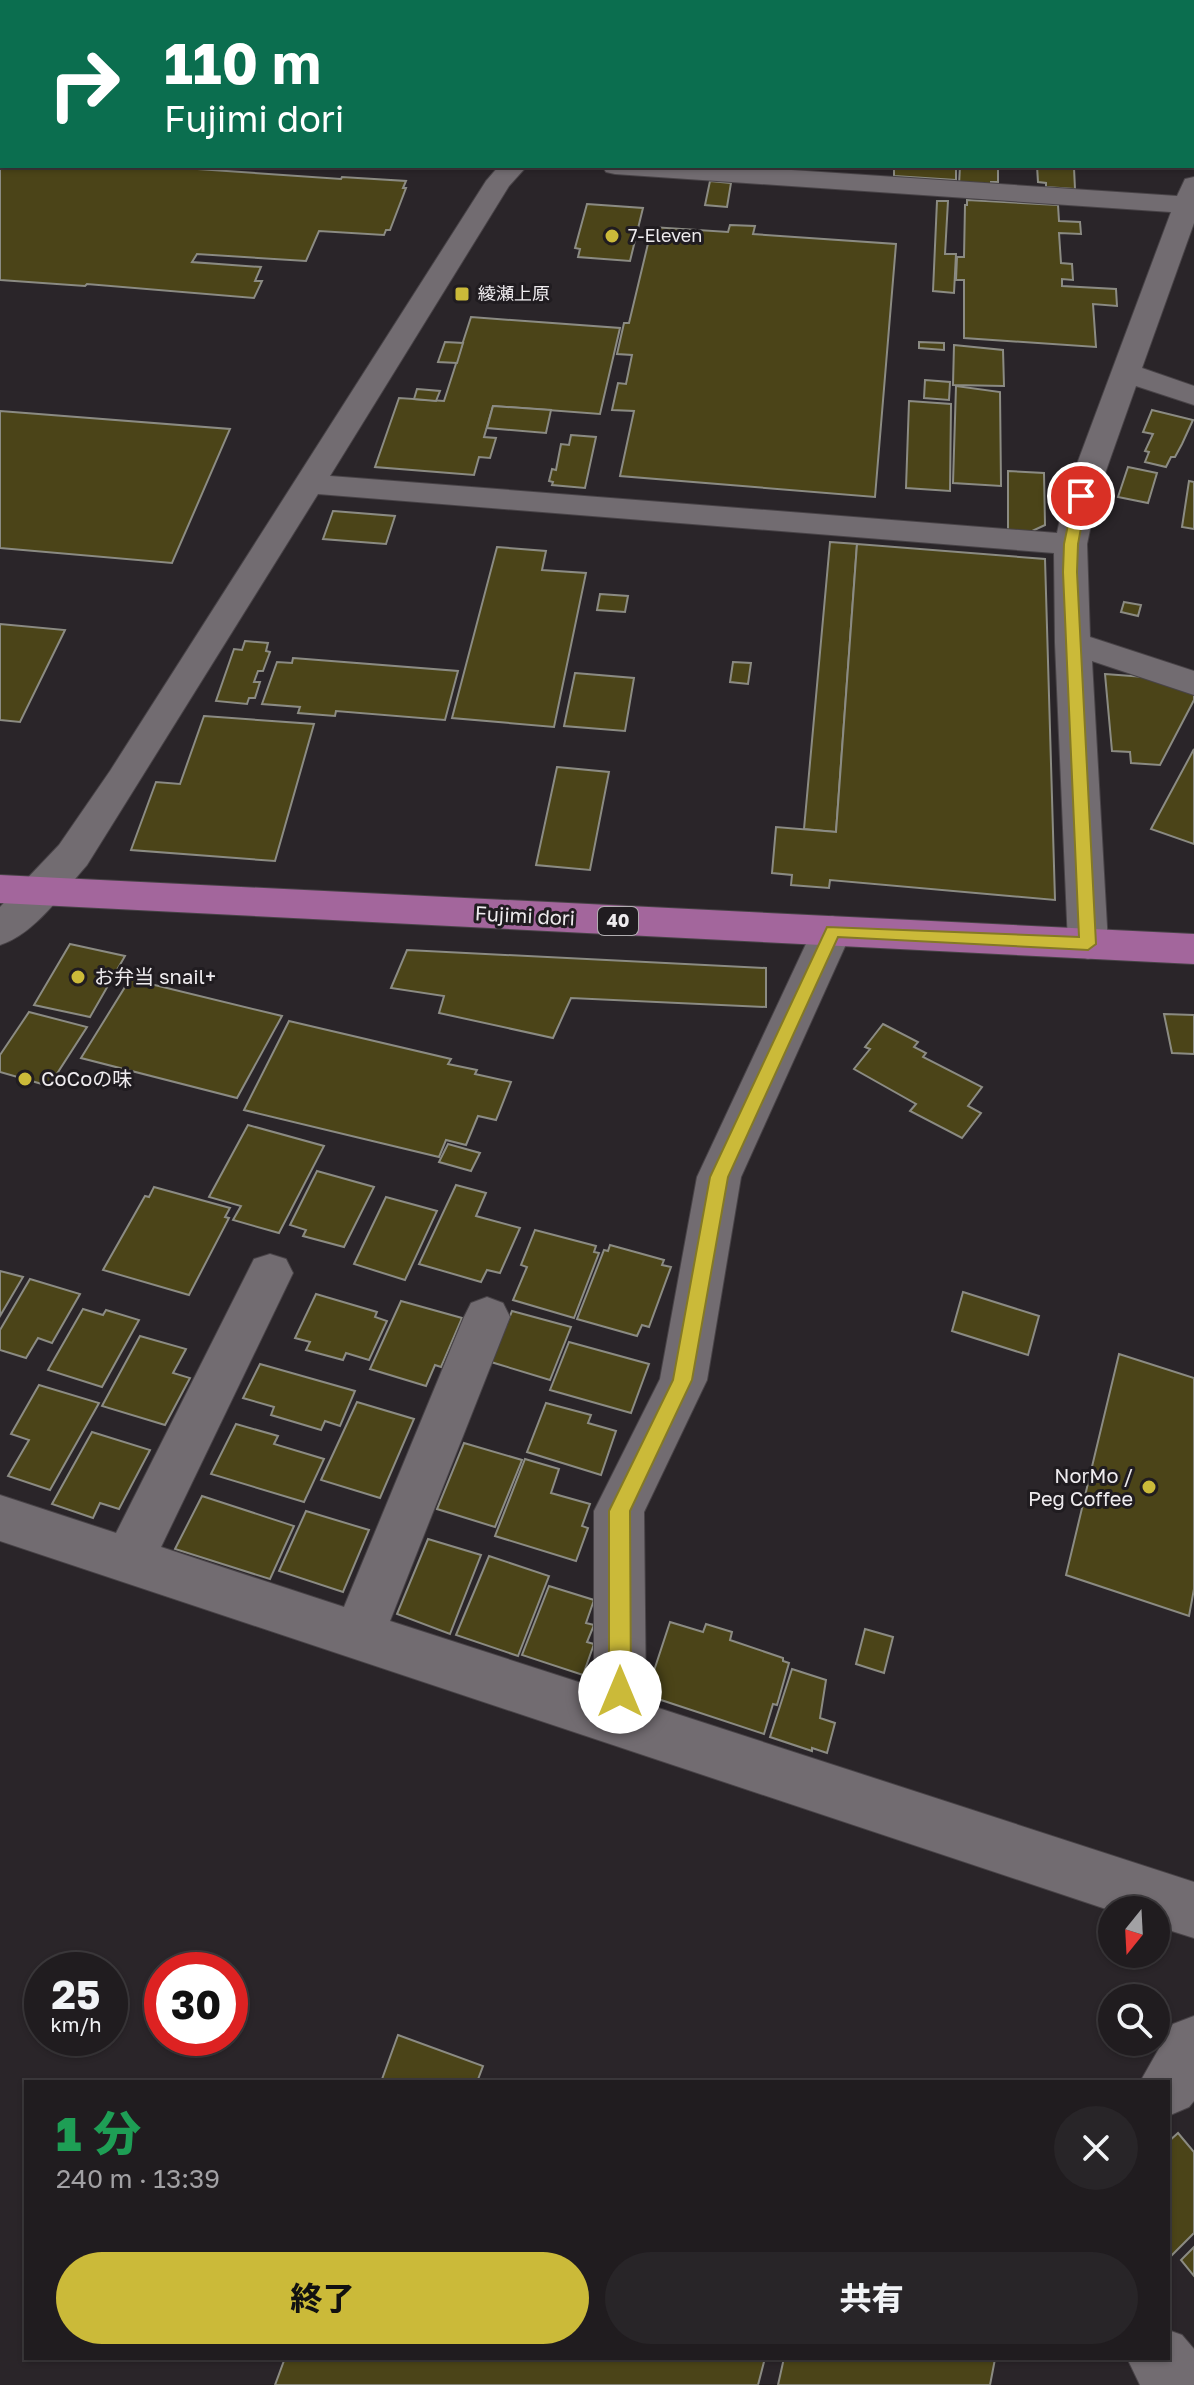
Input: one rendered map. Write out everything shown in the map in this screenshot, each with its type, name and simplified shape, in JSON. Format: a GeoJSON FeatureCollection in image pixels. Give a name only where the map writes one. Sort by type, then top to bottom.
{"type":"FeatureCollection","features":[{"type":"Feature","properties":{"kind":"main road","name":"Fujimi dori"},"geometry":{"type":"LineString","coordinates":[[0,889],[1194,949]]}},
{"type":"Feature","properties":{"kind":"street"},"geometry":{"type":"LineString","coordinates":[[0,930],[41,892],[73,855],[499,181],[512,168]]}},
{"type":"Feature","properties":{"kind":"street"},"geometry":{"type":"LineString","coordinates":[[674,168],[1014,180],[1192,197],[1081,496],[1071,544],[1072,643],[1088,944]]}},
{"type":"Feature","properties":{"kind":"street"},"geometry":{"type":"LineString","coordinates":[[1127,373],[1194,396]]}},
{"type":"Feature","properties":{"kind":"street"},"geometry":{"type":"LineString","coordinates":[[309,484],[1071,544]]}},
{"type":"Feature","properties":{"kind":"street"},"geometry":{"type":"LineString","coordinates":[[1072,643],[1194,683]]}},
{"type":"Feature","properties":{"kind":"street"},"geometry":{"type":"LineString","coordinates":[[620,1722],[619,1511],[683,1380],[719,1177],[832,931]]}},
{"type":"Feature","properties":{"kind":"street"},"geometry":{"type":"LineString","coordinates":[[129,1560],[270,1273]]}},
{"type":"Feature","properties":{"kind":"street"},"geometry":{"type":"LineString","coordinates":[[358,1636],[487,1317]]}},
{"type":"Feature","properties":{"kind":"street"},"geometry":{"type":"LineString","coordinates":[[0,1518],[1194,1910]]}},
{"type":"Feature","properties":{"kind":"street"},"geometry":{"type":"LineString","coordinates":[[1170,2084],[1194,2045]]}},
{"type":"Feature","properties":{"kind":"street"},"geometry":{"type":"LineString","coordinates":[[1161,2360],[1184,2385]]}},
{"type":"Feature","properties":{"kind":"building"},"geometry":{"type":"Polygon","coordinates":[[[0,168],[182,168],[406,181],[390,230],[386,230],[384,235],[319,231],[306,261],[197,254],[192,262],[261,267],[255,281],[262,281],[254,298],[0,280],[0,168]]]}},
{"type":"Feature","properties":{"kind":"building"},"geometry":{"type":"Polygon","coordinates":[[[894,168],[956,168],[956,180],[894,176],[894,168]]]}},
{"type":"Feature","properties":{"kind":"building"},"geometry":{"type":"Polygon","coordinates":[[[960,168],[998,168],[998,182],[991,182],[991,187],[959,185],[960,168]]]}},
{"type":"Feature","properties":{"kind":"building"},"geometry":{"type":"Polygon","coordinates":[[[1037,168],[1074,168],[1075,189],[1046,187],[1046,183],[1038,182],[1037,168]]]}},
{"type":"Feature","properties":{"kind":"building"},"geometry":{"type":"Polygon","coordinates":[[[710,181],[731,183],[727,207],[705,205],[710,181]]]}},
{"type":"Feature","properties":{"kind":"building"},"geometry":{"type":"Polygon","coordinates":[[[967,200],[1058,205],[1059,221],[1080,222],[1081,234],[1059,233],[1061,263],[1072,264],[1073,280],[1062,279],[1062,286],[1116,289],[1117,306],[1093,304],[1096,347],[964,338],[964,280],[956,280],[957,257],[964,257],[967,200]]]}},
{"type":"Feature","properties":{"kind":"building"},"geometry":{"type":"Polygon","coordinates":[[[937,201],[948,201],[945,254],[956,254],[954,293],[933,291],[937,201]]]}},
{"type":"Feature","properties":{"kind":"building"},"geometry":{"type":"Polygon","coordinates":[[[587,204],[643,208],[630,261],[578,257],[580,249],[575,248],[587,204]]]}},
{"type":"Feature","properties":{"kind":"building"},"geometry":{"type":"Polygon","coordinates":[[[730,225],[755,226],[753,234],[896,244],[875,497],[620,476],[634,411],[612,410],[618,383],[626,384],[632,355],[617,354],[624,323],[629,323],[652,227],[728,232],[730,225]]]}},
{"type":"Feature","properties":{"kind":"building"},"geometry":{"type":"Polygon","coordinates":[[[471,317],[620,328],[600,414],[493,406],[484,437],[496,438],[490,458],[479,457],[474,475],[375,467],[399,398],[444,401],[471,317]]]}},
{"type":"Feature","properties":{"kind":"building"},"geometry":{"type":"Polygon","coordinates":[[[445,342],[463,343],[457,363],[438,362],[445,342]]]}},
{"type":"Feature","properties":{"kind":"building"},"geometry":{"type":"Polygon","coordinates":[[[919,342],[944,343],[944,350],[919,348],[919,342]]]}},
{"type":"Feature","properties":{"kind":"building"},"geometry":{"type":"Polygon","coordinates":[[[954,345],[1003,350],[1004,386],[953,385],[954,345]]]}},
{"type":"Feature","properties":{"kind":"building"},"geometry":{"type":"Polygon","coordinates":[[[925,380],[950,382],[949,400],[924,398],[925,380]]]}},
{"type":"Feature","properties":{"kind":"building"},"geometry":{"type":"Polygon","coordinates":[[[956,386],[1000,392],[1001,486],[953,483],[956,386]]]}},
{"type":"Feature","properties":{"kind":"building"},"geometry":{"type":"Polygon","coordinates":[[[417,389],[440,391],[436,401],[414,399],[417,389]]]}},
{"type":"Feature","properties":{"kind":"building"},"geometry":{"type":"Polygon","coordinates":[[[909,401],[951,404],[950,491],[906,488],[909,401]]]}},
{"type":"Feature","properties":{"kind":"building"},"geometry":{"type":"Polygon","coordinates":[[[493,406],[551,410],[546,433],[487,428],[493,406]]]}},
{"type":"Feature","properties":{"kind":"building"},"geometry":{"type":"Polygon","coordinates":[[[1152,410],[1193,420],[1175,457],[1171,457],[1166,467],[1145,462],[1149,452],[1145,451],[1153,434],[1143,432],[1152,410]]]}},
{"type":"Feature","properties":{"kind":"building"},"geometry":{"type":"Polygon","coordinates":[[[0,411],[230,429],[172,563],[0,548],[0,411]]]}},
{"type":"Feature","properties":{"kind":"building"},"geometry":{"type":"Polygon","coordinates":[[[571,435],[596,437],[585,488],[552,485],[553,482],[549,481],[552,469],[556,470],[561,444],[569,445],[571,435]]]}},
{"type":"Feature","properties":{"kind":"building"},"geometry":{"type":"Polygon","coordinates":[[[1128,467],[1157,473],[1148,503],[1118,497],[1128,467]]]}},
{"type":"Feature","properties":{"kind":"building"},"geometry":{"type":"Polygon","coordinates":[[[1008,471],[1044,473],[1045,525],[1028,533],[1008,531],[1008,471]]]}},
{"type":"Feature","properties":{"kind":"building"},"geometry":{"type":"Polygon","coordinates":[[[1189,481],[1194,482],[1194,529],[1182,527],[1189,481]]]}},
{"type":"Feature","properties":{"kind":"building"},"geometry":{"type":"Polygon","coordinates":[[[333,511],[395,516],[386,544],[323,539],[333,511]]]}},
{"type":"Feature","properties":{"kind":"building"},"geometry":{"type":"Polygon","coordinates":[[[830,542],[857,544],[836,832],[804,829],[830,542]]]}},
{"type":"Feature","properties":{"kind":"building"},"geometry":{"type":"Polygon","coordinates":[[[857,544],[1045,559],[1055,900],[830,880],[829,888],[791,885],[792,875],[772,873],[776,827],[836,832],[857,544]]]}},
{"type":"Feature","properties":{"kind":"building"},"geometry":{"type":"Polygon","coordinates":[[[497,547],[546,551],[542,570],[586,573],[554,727],[452,718],[497,547]]]}},
{"type":"Feature","properties":{"kind":"building"},"geometry":{"type":"Polygon","coordinates":[[[600,594],[628,596],[625,612],[597,610],[600,594]]]}},
{"type":"Feature","properties":{"kind":"building"},"geometry":{"type":"Polygon","coordinates":[[[1124,602],[1141,605],[1138,616],[1121,612],[1124,602]]]}},
{"type":"Feature","properties":{"kind":"building"},"geometry":{"type":"Polygon","coordinates":[[[0,624],[65,630],[20,722],[0,720],[0,624]]]}},
{"type":"Feature","properties":{"kind":"building"},"geometry":{"type":"Polygon","coordinates":[[[245,641],[268,643],[266,651],[270,652],[263,671],[258,671],[254,682],[260,682],[255,698],[249,698],[247,704],[216,701],[234,649],[242,650],[245,641]]]}},
{"type":"Feature","properties":{"kind":"building"},"geometry":{"type":"Polygon","coordinates":[[[293,658],[458,671],[445,720],[336,711],[335,716],[298,713],[300,707],[262,704],[277,662],[292,663],[293,658]]]}},
{"type":"Feature","properties":{"kind":"building"},"geometry":{"type":"Polygon","coordinates":[[[733,662],[751,663],[748,684],[730,682],[733,662]]]}},
{"type":"Feature","properties":{"kind":"building"},"geometry":{"type":"Polygon","coordinates":[[[575,673],[634,678],[625,731],[564,726],[575,673]]]}},
{"type":"Feature","properties":{"kind":"building"},"geometry":{"type":"Polygon","coordinates":[[[1105,674],[1145,677],[1194,692],[1194,700],[1160,765],[1131,763],[1130,752],[1112,751],[1105,674]]]}},
{"type":"Feature","properties":{"kind":"building"},"geometry":{"type":"Polygon","coordinates":[[[204,716],[314,724],[275,861],[131,850],[156,782],[180,784],[204,716]]]}},
{"type":"Feature","properties":{"kind":"building"},"geometry":{"type":"Polygon","coordinates":[[[1194,749],[1194,844],[1151,829],[1194,749]]]}},
{"type":"Feature","properties":{"kind":"building"},"geometry":{"type":"Polygon","coordinates":[[[557,767],[609,772],[590,870],[536,865],[557,767]]]}},
{"type":"Feature","properties":{"kind":"building"},"geometry":{"type":"Polygon","coordinates":[[[70,944],[125,956],[90,1017],[34,1005],[70,944]]]}},
{"type":"Feature","properties":{"kind":"building"},"geometry":{"type":"Polygon","coordinates":[[[407,950],[766,968],[766,1007],[571,998],[553,1038],[439,1013],[444,996],[391,988],[407,950]]]}},
{"type":"Feature","properties":{"kind":"building"},"geometry":{"type":"Polygon","coordinates":[[[130,979],[282,1016],[237,1098],[81,1058],[130,979]]]}},
{"type":"Feature","properties":{"kind":"building"},"geometry":{"type":"Polygon","coordinates":[[[29,1012],[87,1027],[49,1086],[0,1072],[0,1055],[29,1012]]]}},
{"type":"Feature","properties":{"kind":"building"},"geometry":{"type":"Polygon","coordinates":[[[1164,1014],[1194,1015],[1194,1054],[1172,1053],[1164,1014]]]}},
{"type":"Feature","properties":{"kind":"building"},"geometry":{"type":"Polygon","coordinates":[[[289,1021],[451,1059],[448,1064],[511,1082],[496,1120],[478,1116],[466,1145],[446,1140],[439,1157],[244,1110],[289,1021]]]}},
{"type":"Feature","properties":{"kind":"building"},"geometry":{"type":"Polygon","coordinates":[[[883,1024],[918,1042],[914,1047],[926,1053],[923,1057],[982,1087],[968,1106],[981,1113],[962,1138],[910,1111],[916,1104],[854,1069],[870,1049],[865,1047],[883,1024]]]}},
{"type":"Feature","properties":{"kind":"building"},"geometry":{"type":"Polygon","coordinates":[[[248,1125],[324,1146],[279,1233],[233,1220],[241,1206],[209,1197],[248,1125]]]}},
{"type":"Feature","properties":{"kind":"building"},"geometry":{"type":"Polygon","coordinates":[[[448,1144],[480,1153],[471,1171],[439,1162],[448,1144]]]}},
{"type":"Feature","properties":{"kind":"building"},"geometry":{"type":"Polygon","coordinates":[[[317,1171],[374,1187],[344,1247],[303,1236],[306,1230],[290,1225],[317,1171]]]}},
{"type":"Feature","properties":{"kind":"building"},"geometry":{"type":"Polygon","coordinates":[[[456,1185],[486,1193],[476,1216],[520,1228],[500,1273],[487,1270],[481,1282],[419,1264],[456,1185]]]}},
{"type":"Feature","properties":{"kind":"building"},"geometry":{"type":"Polygon","coordinates":[[[154,1187],[230,1208],[225,1217],[229,1218],[189,1295],[103,1270],[145,1196],[149,1197],[154,1187]]]}},
{"type":"Feature","properties":{"kind":"building"},"geometry":{"type":"Polygon","coordinates":[[[386,1197],[437,1211],[405,1280],[354,1264],[386,1197]]]}},
{"type":"Feature","properties":{"kind":"building"},"geometry":{"type":"Polygon","coordinates":[[[535,1230],[596,1246],[594,1252],[599,1253],[574,1318],[513,1300],[527,1267],[521,1265],[535,1230]]]}},
{"type":"Feature","properties":{"kind":"building"},"geometry":{"type":"Polygon","coordinates":[[[610,1245],[664,1260],[662,1265],[671,1267],[649,1327],[642,1325],[637,1336],[577,1319],[604,1250],[608,1251],[610,1245]]]}},
{"type":"Feature","properties":{"kind":"building"},"geometry":{"type":"Polygon","coordinates":[[[0,1271],[23,1277],[0,1316],[0,1271]]]}},
{"type":"Feature","properties":{"kind":"building"},"geometry":{"type":"Polygon","coordinates":[[[30,1279],[80,1294],[52,1343],[38,1338],[26,1358],[0,1350],[0,1330],[30,1279]]]}},
{"type":"Feature","properties":{"kind":"building"},"geometry":{"type":"Polygon","coordinates":[[[963,1292],[1039,1316],[1028,1355],[952,1331],[963,1292]]]}},
{"type":"Feature","properties":{"kind":"building"},"geometry":{"type":"Polygon","coordinates":[[[316,1294],[377,1312],[375,1317],[387,1321],[369,1360],[346,1353],[343,1360],[306,1350],[310,1342],[295,1338],[316,1294]]]}},
{"type":"Feature","properties":{"kind":"building"},"geometry":{"type":"Polygon","coordinates":[[[401,1301],[462,1318],[441,1367],[435,1365],[426,1386],[370,1369],[401,1301]]]}},
{"type":"Feature","properties":{"kind":"building"},"geometry":{"type":"Polygon","coordinates":[[[83,1309],[103,1315],[106,1310],[139,1320],[102,1387],[48,1370],[83,1309]]]}},
{"type":"Feature","properties":{"kind":"building"},"geometry":{"type":"Polygon","coordinates":[[[512,1311],[571,1327],[550,1380],[491,1362],[512,1311]]]}},
{"type":"Feature","properties":{"kind":"building"},"geometry":{"type":"Polygon","coordinates":[[[140,1336],[186,1349],[173,1373],[190,1378],[165,1425],[102,1406],[140,1336]]]}},
{"type":"Feature","properties":{"kind":"building"},"geometry":{"type":"Polygon","coordinates":[[[569,1342],[649,1364],[631,1413],[550,1390],[569,1342]]]}},
{"type":"Feature","properties":{"kind":"building"},"geometry":{"type":"Polygon","coordinates":[[[1119,1354],[1194,1378],[1194,1589],[1189,1616],[1066,1575],[1119,1354]]]}},
{"type":"Feature","properties":{"kind":"building"},"geometry":{"type":"Polygon","coordinates":[[[260,1364],[355,1391],[340,1426],[325,1421],[321,1430],[271,1415],[274,1407],[243,1398],[260,1364]]]}},
{"type":"Feature","properties":{"kind":"building"},"geometry":{"type":"Polygon","coordinates":[[[39,1385],[99,1403],[50,1490],[8,1476],[29,1440],[11,1434],[39,1385]]]}},
{"type":"Feature","properties":{"kind":"building"},"geometry":{"type":"Polygon","coordinates":[[[357,1402],[414,1419],[380,1498],[321,1480],[357,1402]]]}},
{"type":"Feature","properties":{"kind":"building"},"geometry":{"type":"Polygon","coordinates":[[[546,1403],[591,1415],[588,1423],[616,1431],[601,1475],[527,1452],[546,1403]]]}},
{"type":"Feature","properties":{"kind":"building"},"geometry":{"type":"Polygon","coordinates":[[[236,1424],[278,1436],[274,1444],[324,1459],[304,1502],[211,1474],[236,1424]]]}},
{"type":"Feature","properties":{"kind":"building"},"geometry":{"type":"Polygon","coordinates":[[[92,1432],[150,1450],[119,1509],[100,1503],[93,1518],[52,1504],[92,1432]]]}},
{"type":"Feature","properties":{"kind":"building"},"geometry":{"type":"Polygon","coordinates":[[[464,1443],[522,1460],[495,1527],[437,1509],[464,1443]]]}},
{"type":"Feature","properties":{"kind":"building"},"geometry":{"type":"Polygon","coordinates":[[[525,1459],[559,1469],[551,1493],[590,1504],[582,1526],[588,1528],[576,1561],[495,1536],[525,1459]]]}},
{"type":"Feature","properties":{"kind":"building"},"geometry":{"type":"Polygon","coordinates":[[[202,1496],[294,1526],[270,1579],[175,1549],[202,1496]]]}},
{"type":"Feature","properties":{"kind":"building"},"geometry":{"type":"Polygon","coordinates":[[[306,1511],[369,1530],[343,1592],[279,1571],[306,1511]]]}},
{"type":"Feature","properties":{"kind":"building"},"geometry":{"type":"Polygon","coordinates":[[[428,1539],[481,1555],[450,1634],[397,1614],[428,1539]]]}},
{"type":"Feature","properties":{"kind":"building"},"geometry":{"type":"Polygon","coordinates":[[[489,1556],[549,1576],[518,1656],[456,1635],[489,1556]]]}},
{"type":"Feature","properties":{"kind":"building"},"geometry":{"type":"Polygon","coordinates":[[[549,1586],[594,1600],[586,1623],[594,1625],[587,1642],[594,1644],[583,1675],[522,1655],[549,1586]]]}},
{"type":"Feature","properties":{"kind":"building"},"geometry":{"type":"Polygon","coordinates":[[[670,1622],[703,1632],[706,1624],[732,1632],[730,1640],[783,1658],[789,1663],[777,1705],[773,1704],[764,1734],[646,1695],[670,1622]]]}},
{"type":"Feature","properties":{"kind":"building"},"geometry":{"type":"Polygon","coordinates":[[[865,1629],[893,1637],[884,1673],[856,1664],[865,1629]]]}},
{"type":"Feature","properties":{"kind":"building"},"geometry":{"type":"Polygon","coordinates":[[[792,1669],[826,1680],[820,1718],[835,1723],[827,1753],[770,1737],[792,1669]]]}},
{"type":"Feature","properties":{"kind":"building"},"geometry":{"type":"Polygon","coordinates":[[[398,2035],[483,2066],[478,2080],[382,2080],[398,2035]]]}},
{"type":"Feature","properties":{"kind":"building"},"geometry":{"type":"Polygon","coordinates":[[[1178,2133],[1194,2152],[1194,2233],[1170,2257],[1170,2140],[1178,2133]]]}},
{"type":"Feature","properties":{"kind":"building"},"geometry":{"type":"Polygon","coordinates":[[[1194,2247],[1194,2276],[1181,2260],[1194,2247]]]}},
{"type":"Feature","properties":{"kind":"building"},"geometry":{"type":"Polygon","coordinates":[[[284,2360],[764,2360],[758,2385],[275,2385],[284,2360]]]}},
{"type":"Feature","properties":{"kind":"building"},"geometry":{"type":"Polygon","coordinates":[[[784,2360],[995,2360],[990,2385],[778,2385],[784,2360]]]}},
{"type":"Feature","properties":{"kind":"place","name":"7-Eleven"},"geometry":{"type":"Point","coordinates":[612,236]}},
{"type":"Feature","properties":{"kind":"place","name":"綾瀬上原"},"geometry":{"type":"Point","coordinates":[462,294]}},
{"type":"Feature","properties":{"kind":"place","name":"お弁当 snail+"},"geometry":{"type":"Point","coordinates":[78,977]}},
{"type":"Feature","properties":{"kind":"place","name":"CoCoの味"},"geometry":{"type":"Point","coordinates":[25,1079]}},
{"type":"Feature","properties":{"kind":"place","name":"NorMo / Peg Coffee"},"geometry":{"type":"Point","coordinates":[1149,1487]}},
{"type":"Feature","properties":{"kind":"route"},"geometry":{"type":"LineString","coordinates":[[620,1692],[619,1511],[683,1380],[719,1177],[832,931],[1088,944],[1070,572],[1071,544],[1081,496]]}}]}
